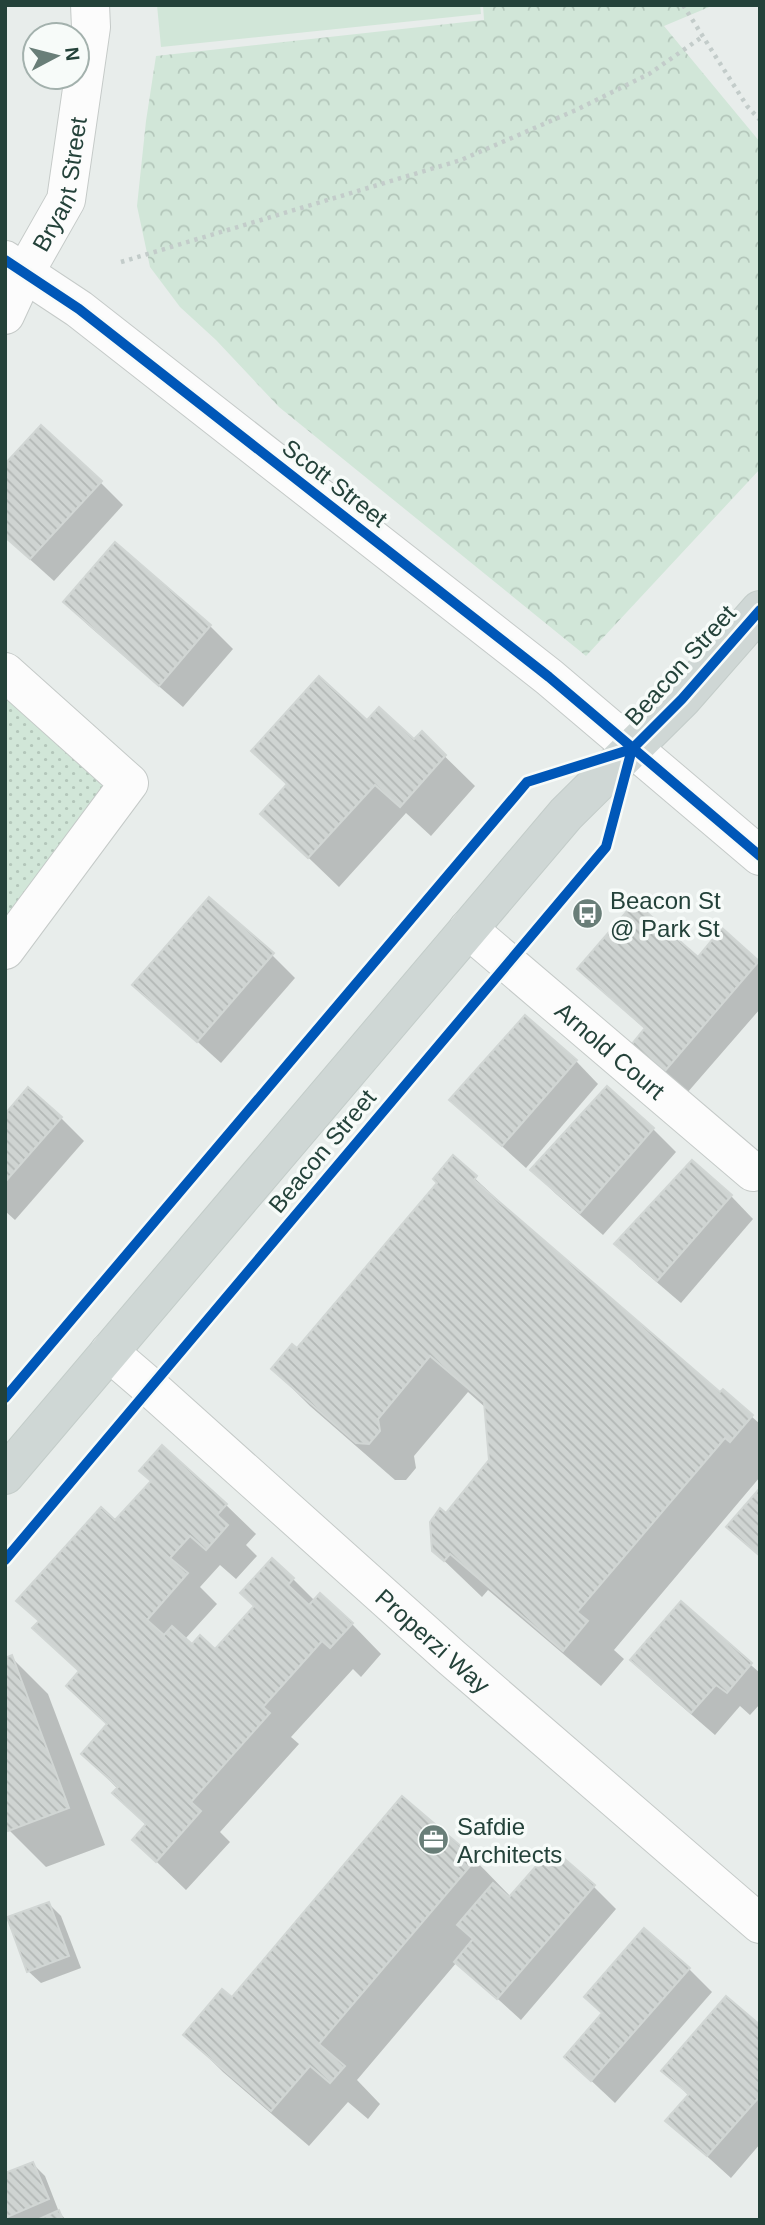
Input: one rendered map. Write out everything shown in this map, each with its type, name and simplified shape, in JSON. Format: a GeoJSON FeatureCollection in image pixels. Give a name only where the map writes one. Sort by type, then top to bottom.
{"type":"FeatureCollection","features":[{"type":"Feature","properties":{"kind":"main road","name":"Beacon Street"},"geometry":{"type":"LineString","coordinates":[[5,1475],[566,814],[682,699],[760,610]]}},
{"type":"Feature","properties":{"kind":"street","name":"Bryant Street"},"geometry":{"type":"LineString","coordinates":[[5,315],[15,267],[66,200],[91,27],[90,5]]}},
{"type":"Feature","properties":{"kind":"street","name":"Scott Street"},"geometry":{"type":"LineString","coordinates":[[15,267],[90,317],[549,677],[760,856]]}},
{"type":"Feature","properties":{"kind":"street"},"geometry":{"type":"LineString","coordinates":[[5,672],[129,783],[5,950]]}},
{"type":"Feature","properties":{"kind":"street","name":"Arnold Court"},"geometry":{"type":"LineString","coordinates":[[468,929],[753,1172]]}},
{"type":"Feature","properties":{"kind":"street","name":"Properzi Way"},"geometry":{"type":"LineString","coordinates":[[109,1352],[451,1657],[760,1924]]}},
{"type":"Feature","properties":{"kind":"path"},"geometry":{"type":"LineString","coordinates":[[683,5],[747,106],[760,120]]}},
{"type":"Feature","properties":{"kind":"path"},"geometry":{"type":"LineString","coordinates":[[121,262],[461,160],[576,110],[649,74],[702,37]]}},
{"type":"Feature","properties":{"kind":"green space"},"geometry":{"type":"Polygon","coordinates":[[[157,5],[480,5],[481,14],[161,47],[157,5]]]}},
{"type":"Feature","properties":{"kind":"green space"},"geometry":{"type":"Polygon","coordinates":[[[483,5],[714,5],[664,26],[760,142],[760,469],[586,656],[279,407],[216,340],[180,307],[150,267],[137,206],[156,56],[484,20],[483,5]]]}},
{"type":"Feature","properties":{"kind":"green space"},"geometry":{"type":"Polygon","coordinates":[[[5,690],[121,788],[5,926],[5,690]]]}},
{"type":"Feature","properties":{"kind":"building"},"geometry":{"type":"Polygon","coordinates":[[[41,425],[102,481],[30,559],[5,537],[5,464],[41,425]]]}},
{"type":"Feature","properties":{"kind":"building"},"geometry":{"type":"Polygon","coordinates":[[[115,542],[211,625],[159,686],[63,602],[115,542]]]}},
{"type":"Feature","properties":{"kind":"building"},"geometry":{"type":"Polygon","coordinates":[[[319,676],[367,720],[379,707],[414,739],[422,731],[446,755],[400,807],[375,785],[308,858],[260,814],[287,784],[251,751],[319,676]]]}},
{"type":"Feature","properties":{"kind":"building"},"geometry":{"type":"Polygon","coordinates":[[[209,897],[274,953],[197,1042],[132,985],[209,897]]]}},
{"type":"Feature","properties":{"kind":"building"},"geometry":{"type":"Polygon","coordinates":[[[635,902],[698,957],[722,928],[759,961],[664,1072],[632,1044],[645,1028],[577,969],[635,902]]]}},
{"type":"Feature","properties":{"kind":"building"},"geometry":{"type":"Polygon","coordinates":[[[525,1015],[577,1060],[502,1146],[449,1100],[525,1015]]]}},
{"type":"Feature","properties":{"kind":"building"},"geometry":{"type":"Polygon","coordinates":[[[607,1086],[654,1128],[580,1213],[530,1170],[607,1086]]]}},
{"type":"Feature","properties":{"kind":"building"},"geometry":{"type":"Polygon","coordinates":[[[28,1087],[62,1117],[5,1182],[5,1114],[28,1087]]]}},
{"type":"Feature","properties":{"kind":"building"},"geometry":{"type":"Polygon","coordinates":[[[453,1155],[477,1176],[474,1180],[720,1392],[723,1389],[753,1415],[730,1442],[725,1438],[577,1612],[588,1621],[563,1651],[450,1554],[444,1561],[432,1551],[430,1522],[440,1508],[446,1513],[489,1460],[484,1402],[430,1356],[378,1419],[380,1431],[369,1444],[356,1443],[271,1369],[292,1344],[297,1348],[437,1183],[433,1179],[453,1155]]]}},
{"type":"Feature","properties":{"kind":"building"},"geometry":{"type":"Polygon","coordinates":[[[692,1160],[732,1195],[657,1281],[614,1244],[692,1160]]]}},
{"type":"Feature","properties":{"kind":"building"},"geometry":{"type":"Polygon","coordinates":[[[162,1445],[227,1504],[217,1515],[228,1525],[206,1550],[190,1536],[170,1558],[188,1573],[147,1620],[164,1635],[172,1626],[192,1644],[200,1635],[215,1649],[254,1606],[240,1593],[272,1558],[294,1578],[288,1585],[309,1605],[320,1593],[353,1623],[330,1648],[322,1641],[263,1707],[270,1713],[191,1802],[201,1811],[156,1862],[132,1840],[146,1824],[112,1793],[118,1787],[81,1754],[107,1724],[66,1686],[79,1671],[32,1628],[39,1621],[16,1601],[101,1507],[115,1520],[151,1481],[139,1471],[162,1445]]]}},
{"type":"Feature","properties":{"kind":"building"},"geometry":{"type":"Polygon","coordinates":[[[760,1488],[760,1556],[726,1527],[760,1488]]]}},
{"type":"Feature","properties":{"kind":"building"},"geometry":{"type":"Polygon","coordinates":[[[681,1601],[752,1663],[727,1693],[716,1685],[691,1713],[630,1660],[681,1601]]]}},
{"type":"Feature","properties":{"kind":"building"},"geometry":{"type":"Polygon","coordinates":[[[12,1655],[69,1808],[8,1831],[5,1825],[5,1658],[12,1655]]]}},
{"type":"Feature","properties":{"kind":"building"},"geometry":{"type":"Polygon","coordinates":[[[402,1796],[476,1859],[319,2044],[345,2066],[330,2083],[310,2066],[271,2111],[183,2035],[222,1989],[232,1997],[402,1796]]]}},
{"type":"Feature","properties":{"kind":"building"},"geometry":{"type":"Polygon","coordinates":[[[552,1848],[595,1885],[497,1999],[454,1962],[473,1939],[457,1925],[493,1883],[509,1897],[552,1848]]]}},
{"type":"Feature","properties":{"kind":"building"},"geometry":{"type":"Polygon","coordinates":[[[49,1902],[69,1956],[27,1972],[7,1917],[49,1902]]]}},
{"type":"Feature","properties":{"kind":"building"},"geometry":{"type":"Polygon","coordinates":[[[644,1928],[690,1968],[591,2081],[564,2057],[602,2013],[584,1997],[644,1928]]]}},
{"type":"Feature","properties":{"kind":"building"},"geometry":{"type":"Polygon","coordinates":[[[726,1996],[760,2025],[760,2096],[707,2156],[665,2121],[689,2094],[661,2071],[726,1996]]]}},
{"type":"Feature","properties":{"kind":"building"},"geometry":{"type":"Polygon","coordinates":[[[33,2162],[49,2199],[5,2218],[5,2173],[33,2162]]]}},
{"type":"Feature","properties":{"kind":"building"},"geometry":{"type":"Polygon","coordinates":[[[59,2210],[63,2220],[37,2220],[59,2210]]]}},
{"type":"Feature","properties":{"kind":"cycle path"},"geometry":{"type":"LineString","coordinates":[[5,260],[79,309],[549,677],[760,856]]}},
{"type":"Feature","properties":{"kind":"cycle path"},"geometry":{"type":"LineString","coordinates":[[5,1398],[527,782],[632,749],[682,699],[760,610]]}},
{"type":"Feature","properties":{"kind":"cycle path"},"geometry":{"type":"LineString","coordinates":[[5,1560],[606,847],[632,749]]}},
{"type":"Feature","properties":{"kind":"place","name":"Beacon St @ Park St"},"geometry":{"type":"Point","coordinates":[587,914]}},
{"type":"Feature","properties":{"kind":"place","name":"Safdie Architects"},"geometry":{"type":"Point","coordinates":[434,1840]}}]}
